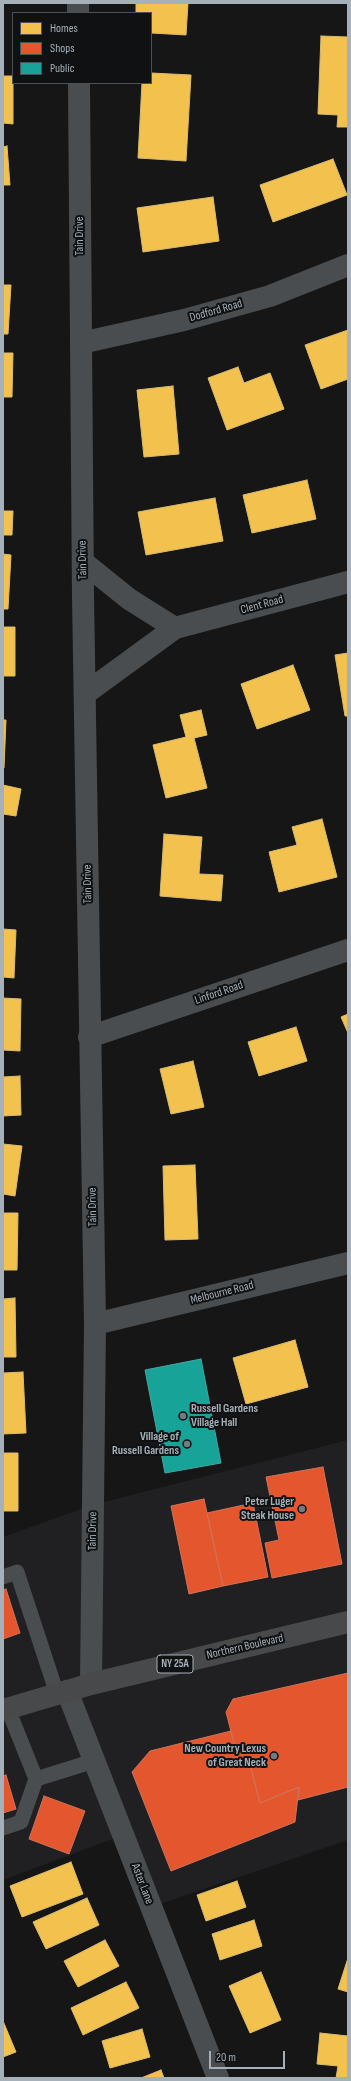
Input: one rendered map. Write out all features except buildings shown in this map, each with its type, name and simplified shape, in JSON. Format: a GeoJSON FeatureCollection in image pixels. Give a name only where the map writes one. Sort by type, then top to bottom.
{"type":"FeatureCollection","features":[{"type":"Feature","properties":{"kind":"main road","name":"Northern Boulevard"},"geometry":{"type":"LineString","coordinates":[[5,1709],[91,1684],[348,1622]]}},
{"type":"Feature","properties":{"kind":"street","name":"Tain Drive"},"geometry":{"type":"LineString","coordinates":[[79,84],[89,1037],[95,1324],[91,1684]]}},
{"type":"Feature","properties":{"kind":"street","name":"Dodford Road"},"geometry":{"type":"LineString","coordinates":[[81,343],[184,320],[270,296],[348,265]]}},
{"type":"Feature","properties":{"kind":"street"},"geometry":{"type":"LineString","coordinates":[[83,562],[129,599],[175,628]]}},
{"type":"Feature","properties":{"kind":"street","name":"Clent Road"},"geometry":{"type":"LineString","coordinates":[[86,692],[175,628],[348,582]]}},
{"type":"Feature","properties":{"kind":"street","name":"Linford Road"},"geometry":{"type":"LineString","coordinates":[[89,1037],[348,950]]}},
{"type":"Feature","properties":{"kind":"street","name":"Melbourne Road"},"geometry":{"type":"LineString","coordinates":[[95,1324],[348,1263]]}},
{"type":"Feature","properties":{"kind":"street","name":"Aster Lane"},"geometry":{"type":"LineString","coordinates":[[62,1692],[94,1761],[218,2078]]}},
{"type":"Feature","properties":{"kind":"lane"},"geometry":{"type":"LineString","coordinates":[[3,1577],[17,1572],[62,1692]]}},
{"type":"Feature","properties":{"kind":"lane"},"geometry":{"type":"LineString","coordinates":[[3,1828],[21,1822],[36,1779],[5,1709]]}},
{"type":"Feature","properties":{"kind":"lane"},"geometry":{"type":"LineString","coordinates":[[36,1779],[94,1761]]}},
{"type":"Feature","properties":{"kind":"shaded area"},"geometry":{"type":"Polygon","coordinates":[[[348,1440],[348,1840],[151,1907],[123,1835],[3,1880],[3,1537],[92,1505],[348,1440]]]}},
{"type":"Feature","properties":{"kind":"place","name":"Russell Gardens Village Hall"},"geometry":{"type":"Point","coordinates":[183,1416]}},
{"type":"Feature","properties":{"kind":"place","name":"Village of Russell Gardens"},"geometry":{"type":"Point","coordinates":[187,1444]}},
{"type":"Feature","properties":{"kind":"place","name":"Peter Luger Steak House"},"geometry":{"type":"Point","coordinates":[302,1509]}},
{"type":"Feature","properties":{"kind":"place","name":"New Country Lexus of Great Neck"},"geometry":{"type":"Point","coordinates":[274,1756]}}]}
